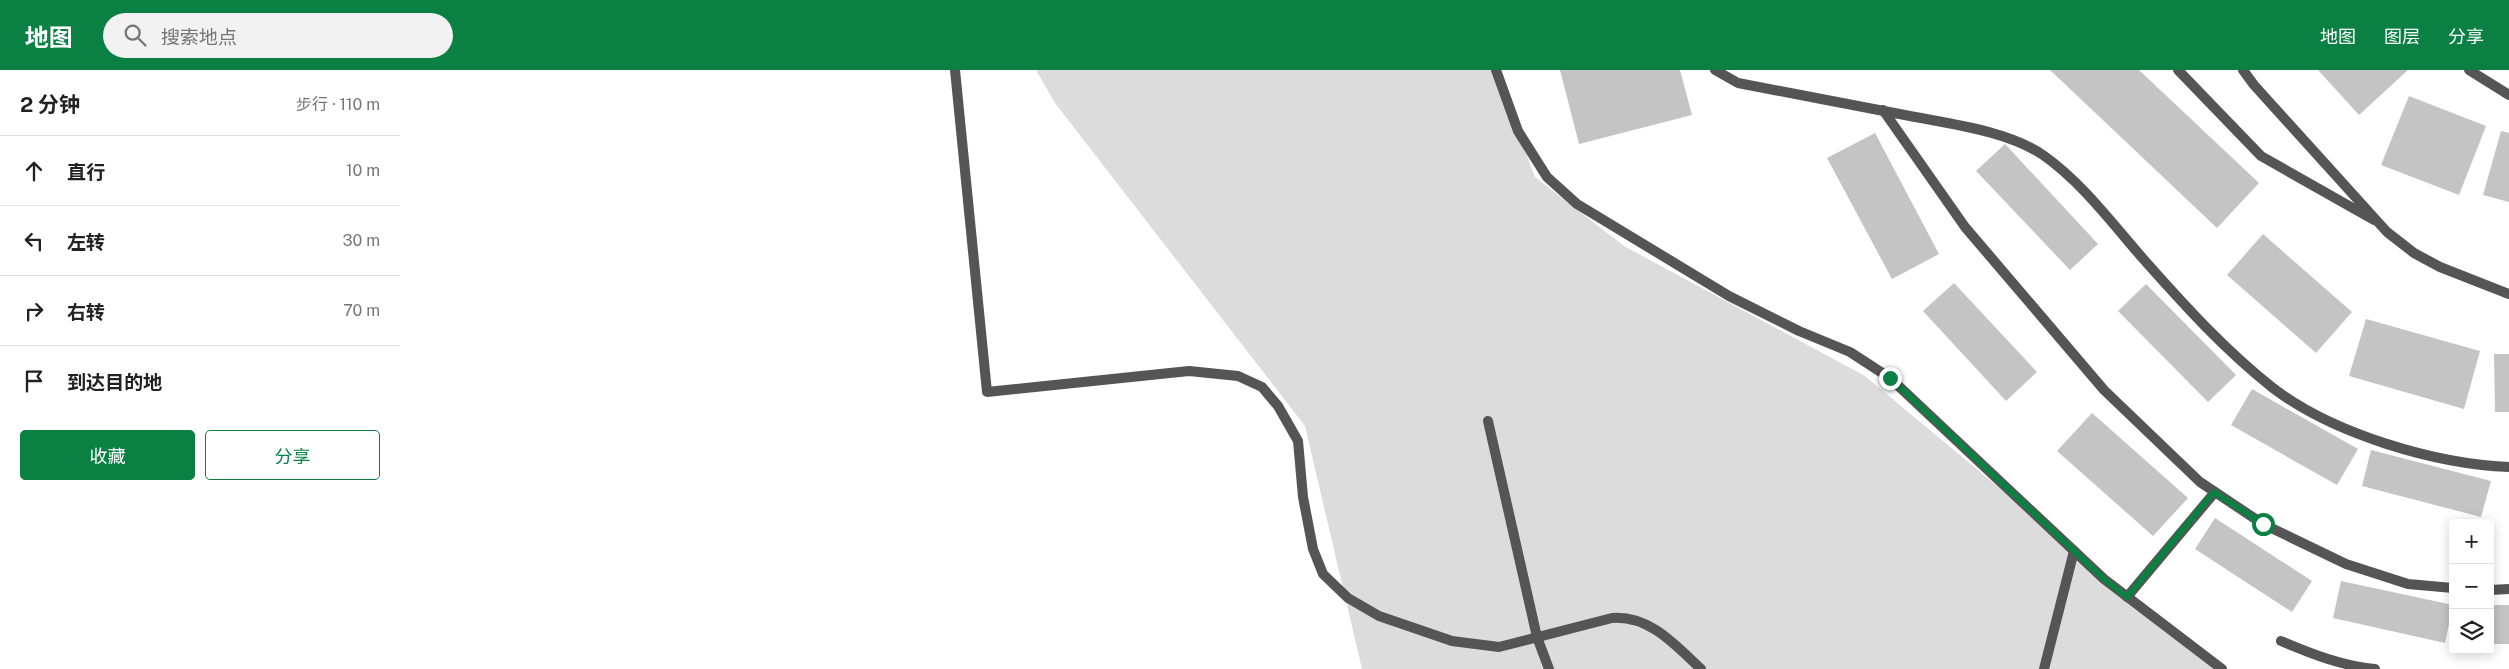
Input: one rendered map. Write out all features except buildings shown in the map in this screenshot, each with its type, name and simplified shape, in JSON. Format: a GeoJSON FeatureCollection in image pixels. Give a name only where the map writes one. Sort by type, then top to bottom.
{"type":"FeatureCollection","features":[{"type":"Feature","properties":{"kind":"street"},"geometry":{"type":"LineString","coordinates":[[955,70],[987,392],[1189,371],[1238,376],[1262,387],[1278,406],[1298,441],[1302,497],[1313,548],[1323,574],[1332,586],[1348,598],[1379,616],[1452,641],[1499,647],[1612,618],[1625,617],[1660,631],[1702,669]]}},
{"type":"Feature","properties":{"kind":"street"},"geometry":{"type":"LineString","coordinates":[[1496,70],[1518,131],[1547,177],[1576,204],[1729,296],[1799,331],[1850,352],[1872,365],[1890,378],[2104,579],[2222,669]]}},
{"type":"Feature","properties":{"kind":"street"},"geometry":{"type":"LineString","coordinates":[[1715,70],[1738,83],[1944,122],[2007,138],[2042,155],[2078,185],[2180,300],[2230,352],[2275,389],[2307,410],[2393,447],[2434,458],[2509,467]]}},
{"type":"Feature","properties":{"kind":"street"},"geometry":{"type":"LineString","coordinates":[[2178,70],[2261,156],[2378,222]]}},
{"type":"Feature","properties":{"kind":"street"},"geometry":{"type":"LineString","coordinates":[[2243,70],[2254,85],[2378,222],[2414,253],[2440,267],[2509,294]]}},
{"type":"Feature","properties":{"kind":"street"},"geometry":{"type":"LineString","coordinates":[[2469,70],[2509,95]]}},
{"type":"Feature","properties":{"kind":"street"},"geometry":{"type":"LineString","coordinates":[[1883,110],[1965,227],[2104,390],[2200,482],[2263,524],[2346,564],[2408,584],[2449,588]]}},
{"type":"Feature","properties":{"kind":"street"},"geometry":{"type":"LineString","coordinates":[[1488,421],[1537,637],[1549,669]]}},
{"type":"Feature","properties":{"kind":"street"},"geometry":{"type":"LineString","coordinates":[[2127,597],[2214,492]]}},
{"type":"Feature","properties":{"kind":"street"},"geometry":{"type":"LineString","coordinates":[[2044,669],[2074,551]]}},
{"type":"Feature","properties":{"kind":"street"},"geometry":{"type":"LineString","coordinates":[[2494,590],[2509,589]]}},
{"type":"Feature","properties":{"kind":"street"},"geometry":{"type":"LineString","coordinates":[[2281,641],[2322,658],[2360,668],[2376,669]]}},
{"type":"Feature","properties":{"kind":"shaded area"},"geometry":{"type":"Polygon","coordinates":[[[1036,70],[1494,70],[1535,177],[1624,246],[1865,376],[2217,669],[1362,669],[1305,426],[1055,103],[1036,70]]]}},
{"type":"Feature","properties":{"kind":"route"},"geometry":{"type":"LineString","coordinates":[[1890,378],[2104,579],[2127,597],[2214,492],[2263,524]]}}]}
